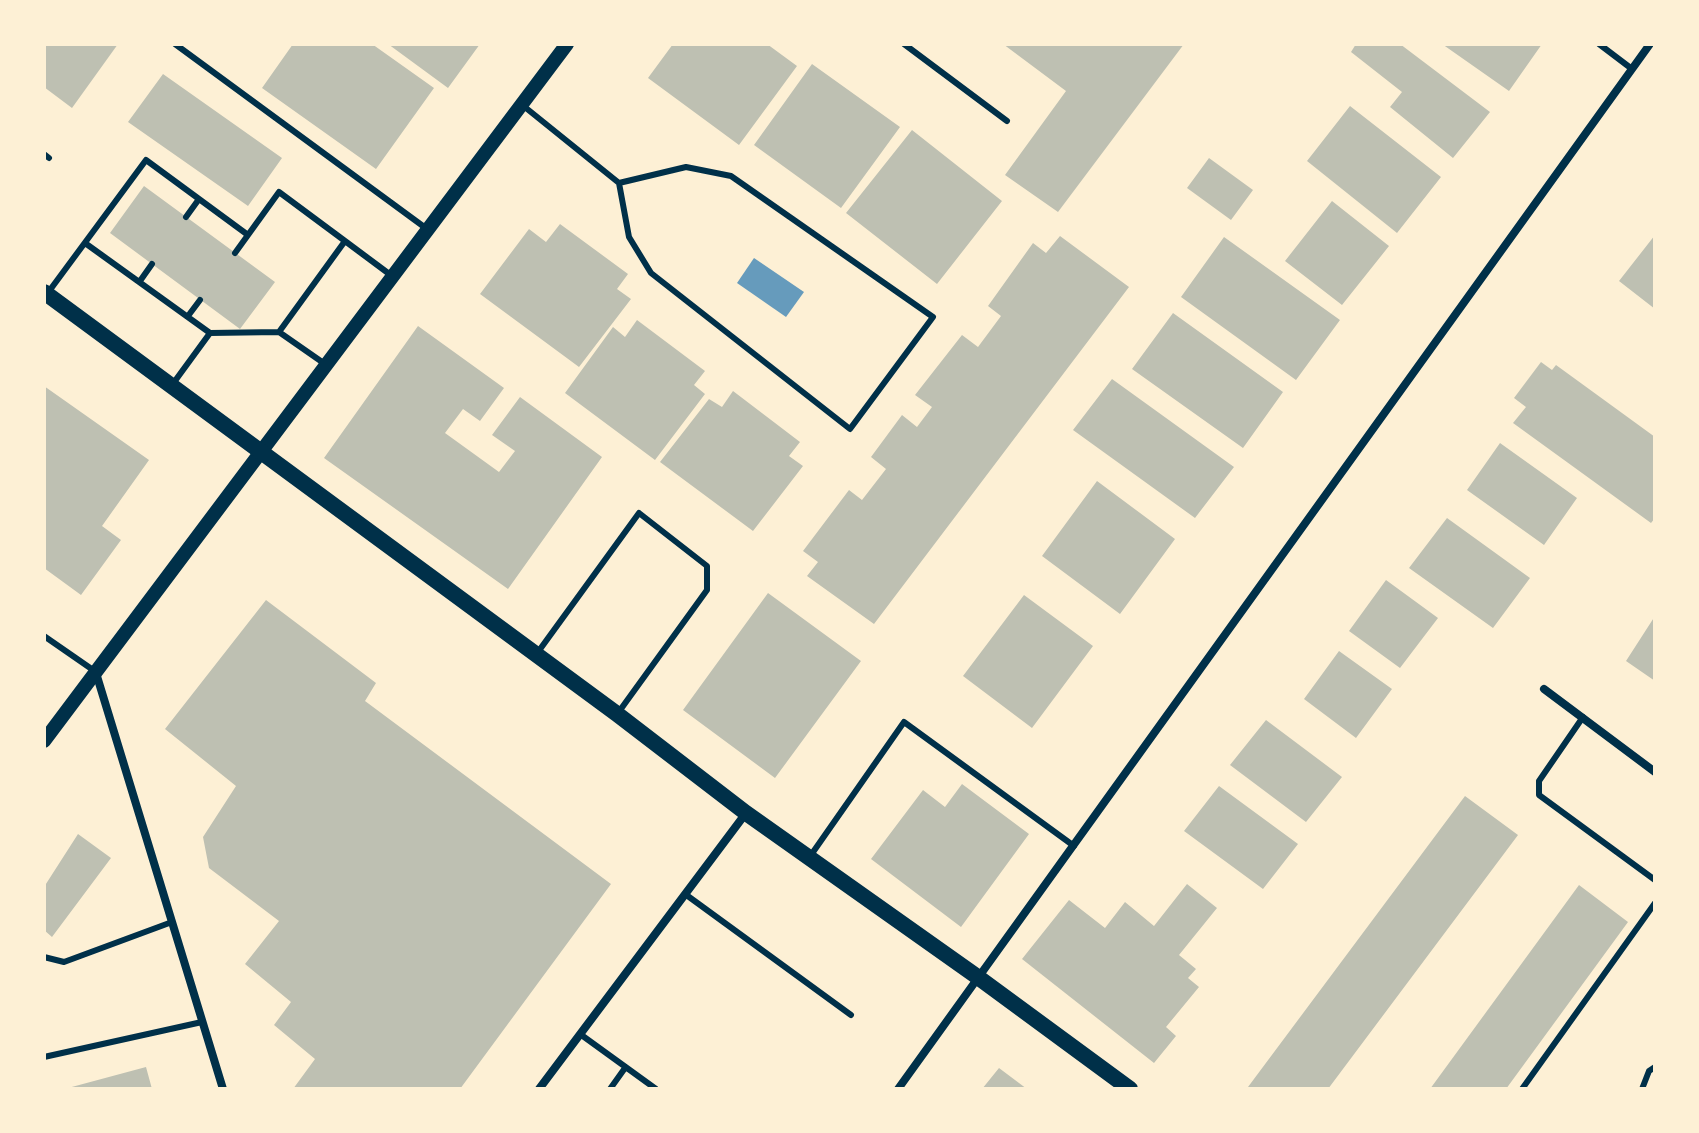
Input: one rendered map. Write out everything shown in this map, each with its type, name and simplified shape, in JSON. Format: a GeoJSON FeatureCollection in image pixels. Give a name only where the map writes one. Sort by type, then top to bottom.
{"type":"FeatureCollection","features":[{"type":"Feature","properties":{"kind":"main road"},"geometry":{"type":"LineString","coordinates":[[46,293],[617,714],[746,813],[1130,1089]]}},
{"type":"Feature","properties":{"kind":"street"},"geometry":{"type":"LineString","coordinates":[[44,741],[567,44]]}},
{"type":"Feature","properties":{"kind":"street"},"geometry":{"type":"LineString","coordinates":[[898,1089],[1650,44]]}},
{"type":"Feature","properties":{"kind":"street"},"geometry":{"type":"LineString","coordinates":[[96,672],[223,1089]]}},
{"type":"Feature","properties":{"kind":"street"},"geometry":{"type":"LineString","coordinates":[[1544,689],[1655,772]]}},
{"type":"Feature","properties":{"kind":"street"},"geometry":{"type":"LineString","coordinates":[[539,1089],[746,813]]}},
{"type":"Feature","properties":{"kind":"lane"},"geometry":{"type":"LineString","coordinates":[[175,44],[427,229]]}},
{"type":"Feature","properties":{"kind":"lane"},"geometry":{"type":"LineString","coordinates":[[904,44],[1007,121]]}},
{"type":"Feature","properties":{"kind":"lane"},"geometry":{"type":"LineString","coordinates":[[1599,44],[1632,69]]}},
{"type":"Feature","properties":{"kind":"lane"},"geometry":{"type":"LineString","coordinates":[[521,104],[619,183],[629,237],[651,273],[850,429],[933,317],[731,176],[686,167],[619,183]]}},
{"type":"Feature","properties":{"kind":"lane"},"geometry":{"type":"LineString","coordinates":[[46,293],[146,160],[248,235]]}},
{"type":"Feature","properties":{"kind":"lane"},"geometry":{"type":"LineString","coordinates":[[235,253],[279,192],[392,276]]}},
{"type":"Feature","properties":{"kind":"lane"},"geometry":{"type":"LineString","coordinates":[[186,217],[199,199]]}},
{"type":"Feature","properties":{"kind":"lane"},"geometry":{"type":"LineString","coordinates":[[279,332],[345,241]]}},
{"type":"Feature","properties":{"kind":"lane"},"geometry":{"type":"LineString","coordinates":[[85,243],[210,333],[279,332],[325,364]]}},
{"type":"Feature","properties":{"kind":"lane"},"geometry":{"type":"LineString","coordinates":[[140,281],[152,264]]}},
{"type":"Feature","properties":{"kind":"lane"},"geometry":{"type":"LineString","coordinates":[[188,316],[200,300]]}},
{"type":"Feature","properties":{"kind":"lane"},"geometry":{"type":"LineString","coordinates":[[172,385],[210,333]]}},
{"type":"Feature","properties":{"kind":"lane"},"geometry":{"type":"LineString","coordinates":[[536,655],[639,513],[707,566],[707,590],[617,714]]}},
{"type":"Feature","properties":{"kind":"lane"},"geometry":{"type":"LineString","coordinates":[[44,636],[96,672]]}},
{"type":"Feature","properties":{"kind":"lane"},"geometry":{"type":"LineString","coordinates":[[1583,717],[1539,781],[1539,795],[1655,880]]}},
{"type":"Feature","properties":{"kind":"lane"},"geometry":{"type":"LineString","coordinates":[[809,858],[904,722],[1074,846]]}},
{"type":"Feature","properties":{"kind":"lane"},"geometry":{"type":"LineString","coordinates":[[685,894],[851,1015]]}},
{"type":"Feature","properties":{"kind":"lane"},"geometry":{"type":"LineString","coordinates":[[1522,1089],[1655,903]]}},
{"type":"Feature","properties":{"kind":"lane"},"geometry":{"type":"LineString","coordinates":[[44,957],[64,962],[172,922]]}},
{"type":"Feature","properties":{"kind":"lane"},"geometry":{"type":"LineString","coordinates":[[44,1057],[202,1022]]}},
{"type":"Feature","properties":{"kind":"lane"},"geometry":{"type":"LineString","coordinates":[[580,1034],[656,1089]]}},
{"type":"Feature","properties":{"kind":"lane"},"geometry":{"type":"LineString","coordinates":[[1642,1089],[1649,1071],[1655,1067]]}},
{"type":"Feature","properties":{"kind":"lane"},"geometry":{"type":"LineString","coordinates":[[610,1089],[625,1068]]}},
{"type":"Feature","properties":{"kind":"water"},"geometry":{"type":"Polygon","coordinates":[[[754,258],[804,292],[786,317],[737,283],[754,258]]]}},
{"type":"Feature","properties":{"kind":"building"},"geometry":{"type":"Polygon","coordinates":[[[44,44],[118,44],[72,108],[44,87],[44,44]]]}},
{"type":"Feature","properties":{"kind":"building"},"geometry":{"type":"Polygon","coordinates":[[[293,44],[372,44],[434,88],[376,169],[262,88],[293,44]]]}},
{"type":"Feature","properties":{"kind":"building"},"geometry":{"type":"Polygon","coordinates":[[[388,44],[480,44],[448,88],[388,44]]]}},
{"type":"Feature","properties":{"kind":"building"},"geometry":{"type":"Polygon","coordinates":[[[673,44],[767,44],[797,66],[739,145],[648,78],[673,44]]]}},
{"type":"Feature","properties":{"kind":"building"},"geometry":{"type":"Polygon","coordinates":[[[1003,44],[1184,44],[1058,212],[1005,175],[1066,91],[1003,44]]]}},
{"type":"Feature","properties":{"kind":"building"},"geometry":{"type":"Polygon","coordinates":[[[1356,44],[1400,44],[1490,112],[1453,158],[1390,107],[1402,92],[1351,52],[1356,44]]]}},
{"type":"Feature","properties":{"kind":"building"},"geometry":{"type":"Polygon","coordinates":[[[1442,44],[1542,44],[1509,91],[1442,44]]]}},
{"type":"Feature","properties":{"kind":"building"},"geometry":{"type":"Polygon","coordinates":[[[812,64],[900,127],[841,208],[754,145],[812,64]]]}},
{"type":"Feature","properties":{"kind":"building"},"geometry":{"type":"Polygon","coordinates":[[[163,74],[282,158],[248,206],[128,122],[163,74]]]}},
{"type":"Feature","properties":{"kind":"building"},"geometry":{"type":"Polygon","coordinates":[[[1350,106],[1441,177],[1397,233],[1307,161],[1350,106]]]}},
{"type":"Feature","properties":{"kind":"building"},"geometry":{"type":"Polygon","coordinates":[[[912,130],[1002,201],[937,284],[846,213],[912,130]]]}},
{"type":"Feature","properties":{"kind":"building"},"geometry":{"type":"Polygon","coordinates":[[[1209,158],[1253,190],[1231,220],[1187,188],[1209,158]]]}},
{"type":"Feature","properties":{"kind":"building"},"geometry":{"type":"Polygon","coordinates":[[[144,186],[275,282],[240,329],[110,233],[144,186]]]}},
{"type":"Feature","properties":{"kind":"building"},"geometry":{"type":"Polygon","coordinates":[[[1332,201],[1389,246],[1342,305],[1285,261],[1332,201]]]}},
{"type":"Feature","properties":{"kind":"building"},"geometry":{"type":"Polygon","coordinates":[[[560,224],[628,274],[617,289],[631,299],[579,367],[480,294],[529,229],[546,242],[560,224]]]}},
{"type":"Feature","properties":{"kind":"building"},"geometry":{"type":"Polygon","coordinates":[[[1655,235],[1655,309],[1619,281],[1655,235]]]}},
{"type":"Feature","properties":{"kind":"building"},"geometry":{"type":"Polygon","coordinates":[[[1060,236],[1129,287],[874,624],[807,576],[818,562],[803,551],[849,490],[862,500],[886,469],[871,457],[902,415],[917,427],[932,407],[915,395],[962,335],[978,347],[1001,316],[988,306],[1033,243],[1046,253],[1060,236]]]}},
{"type":"Feature","properties":{"kind":"building"},"geometry":{"type":"Polygon","coordinates":[[[1224,237],[1340,320],[1296,380],[1181,297],[1224,237]]]}},
{"type":"Feature","properties":{"kind":"building"},"geometry":{"type":"Polygon","coordinates":[[[1173,313],[1283,392],[1243,448],[1132,369],[1173,313]]]}},
{"type":"Feature","properties":{"kind":"building"},"geometry":{"type":"Polygon","coordinates":[[[637,320],[705,371],[694,385],[705,394],[655,460],[565,393],[613,327],[625,337],[637,320]]]}},
{"type":"Feature","properties":{"kind":"building"},"geometry":{"type":"Polygon","coordinates":[[[418,326],[504,388],[480,421],[463,409],[445,433],[499,472],[515,451],[492,435],[520,397],[602,457],[508,589],[324,458],[418,326]]]}},
{"type":"Feature","properties":{"kind":"building"},"geometry":{"type":"Polygon","coordinates":[[[1541,362],[1552,370],[1556,365],[1655,437],[1655,518],[1651,523],[1513,423],[1526,407],[1514,398],[1541,362]]]}},
{"type":"Feature","properties":{"kind":"building"},"geometry":{"type":"Polygon","coordinates":[[[1112,379],[1234,467],[1195,518],[1073,430],[1112,379]]]}},
{"type":"Feature","properties":{"kind":"building"},"geometry":{"type":"Polygon","coordinates":[[[44,386],[149,460],[102,526],[121,540],[81,595],[44,568],[44,386]]]}},
{"type":"Feature","properties":{"kind":"building"},"geometry":{"type":"Polygon","coordinates":[[[733,391],[800,442],[789,456],[803,466],[753,531],[660,462],[709,399],[722,407],[733,391]]]}},
{"type":"Feature","properties":{"kind":"building"},"geometry":{"type":"Polygon","coordinates":[[[1500,443],[1577,498],[1544,545],[1467,490],[1500,443]]]}},
{"type":"Feature","properties":{"kind":"building"},"geometry":{"type":"Polygon","coordinates":[[[1097,481],[1175,539],[1120,614],[1042,556],[1097,481]]]}},
{"type":"Feature","properties":{"kind":"building"},"geometry":{"type":"Polygon","coordinates":[[[1447,518],[1530,578],[1493,628],[1409,568],[1447,518]]]}},
{"type":"Feature","properties":{"kind":"building"},"geometry":{"type":"Polygon","coordinates":[[[1386,580],[1438,618],[1400,668],[1349,631],[1386,580]]]}},
{"type":"Feature","properties":{"kind":"building"},"geometry":{"type":"Polygon","coordinates":[[[768,593],[861,661],[775,778],[683,710],[768,593]]]}},
{"type":"Feature","properties":{"kind":"building"},"geometry":{"type":"Polygon","coordinates":[[[1024,595],[1093,646],[1032,728],[963,676],[1024,595]]]}},
{"type":"Feature","properties":{"kind":"building"},"geometry":{"type":"Polygon","coordinates":[[[266,600],[376,683],[365,701],[611,884],[460,1089],[293,1089],[315,1059],[274,1025],[291,1002],[245,964],[279,921],[209,868],[203,837],[236,786],[165,729],[266,600]]]}},
{"type":"Feature","properties":{"kind":"building"},"geometry":{"type":"Polygon","coordinates":[[[1655,616],[1655,681],[1626,661],[1655,616]]]}},
{"type":"Feature","properties":{"kind":"building"},"geometry":{"type":"Polygon","coordinates":[[[1339,651],[1392,689],[1356,738],[1304,699],[1339,651]]]}},
{"type":"Feature","properties":{"kind":"building"},"geometry":{"type":"Polygon","coordinates":[[[1266,720],[1342,777],[1306,822],[1230,765],[1266,720]]]}},
{"type":"Feature","properties":{"kind":"building"},"geometry":{"type":"Polygon","coordinates":[[[962,784],[1029,834],[961,927],[871,859],[923,790],[945,807],[962,784]]]}},
{"type":"Feature","properties":{"kind":"building"},"geometry":{"type":"Polygon","coordinates":[[[1219,786],[1298,844],[1263,889],[1184,831],[1219,786]]]}},
{"type":"Feature","properties":{"kind":"building"},"geometry":{"type":"Polygon","coordinates":[[[1465,796],[1518,835],[1328,1089],[1248,1087],[1465,796]]]}},
{"type":"Feature","properties":{"kind":"building"},"geometry":{"type":"Polygon","coordinates":[[[78,834],[111,858],[52,937],[44,930],[44,887],[78,834]]]}},
{"type":"Feature","properties":{"kind":"building"},"geometry":{"type":"Polygon","coordinates":[[[1187,884],[1217,908],[1179,955],[1196,969],[1188,978],[1199,987],[1166,1027],[1176,1036],[1154,1063],[1022,959],[1069,900],[1105,928],[1125,902],[1154,926],[1187,884]]]}},
{"type":"Feature","properties":{"kind":"building"},"geometry":{"type":"Polygon","coordinates":[[[1579,885],[1628,922],[1506,1089],[1430,1089],[1579,885]]]}},
{"type":"Feature","properties":{"kind":"building"},"geometry":{"type":"Polygon","coordinates":[[[146,1067],[152,1089],[68,1089],[68,1088],[146,1067]]]}},
{"type":"Feature","properties":{"kind":"building"},"geometry":{"type":"Polygon","coordinates":[[[999,1068],[1027,1089],[982,1089],[999,1068]]]}}]}
